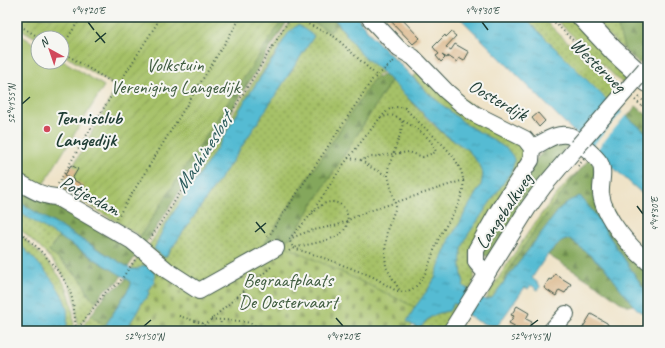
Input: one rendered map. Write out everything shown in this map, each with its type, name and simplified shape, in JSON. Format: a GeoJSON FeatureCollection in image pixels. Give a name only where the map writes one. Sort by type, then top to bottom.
{"type":"FeatureCollection","features":[{"type":"Feature","properties":{"kind":"main road","name":"Westerweg"},"geometry":{"type":"LineString","coordinates":[[582,17],[644,82]]}},
{"type":"Feature","properties":{"kind":"street","name":"Oosterdijk"},"geometry":{"type":"LineString","coordinates":[[369,17],[398,49],[402,56],[424,67],[446,91],[460,103],[475,114],[525,139],[532,148],[531,160],[498,211],[476,250],[476,262],[486,273]]}},
{"type":"Feature","properties":{"kind":"street","name":"Langebalkweg"},"geometry":{"type":"LineString","coordinates":[[451,331],[486,273],[535,198],[577,147],[601,121],[644,82]]}},
{"type":"Feature","properties":{"kind":"street","name":"Oosterdijk"},"geometry":{"type":"LineString","coordinates":[[532,148],[560,134],[565,134],[571,136],[598,160],[602,167],[601,192],[605,208],[625,238],[648,262]]}},
{"type":"Feature","properties":{"kind":"street","name":"Potjesdam"},"geometry":{"type":"LineString","coordinates":[[17,181],[31,189],[56,197],[132,241],[168,271],[199,291],[279,249]]}},
{"type":"Feature","properties":{"kind":"street"},"geometry":{"type":"LineString","coordinates":[[551,331],[566,314]]}},
{"type":"Feature","properties":{"kind":"path"},"geometry":{"type":"LineString","coordinates":[[70,34],[81,17]]}},
{"type":"Feature","properties":{"kind":"path"},"geometry":{"type":"LineString","coordinates":[[49,196],[161,17]]}},
{"type":"Feature","properties":{"kind":"path"},"geometry":{"type":"LineString","coordinates":[[110,229],[241,17]]}},
{"type":"Feature","properties":{"kind":"path"},"geometry":{"type":"LineString","coordinates":[[76,331],[109,288],[120,283],[143,250],[204,158],[291,17]]}},
{"type":"Feature","properties":{"kind":"path"},"geometry":{"type":"LineString","coordinates":[[299,17],[308,24],[336,37],[377,76]]}},
{"type":"Feature","properties":{"kind":"path","name":"Westerweg"},"geometry":{"type":"LineString","coordinates":[[549,17],[619,86]]}},
{"type":"Feature","properties":{"kind":"path"},"geometry":{"type":"LineString","coordinates":[[17,24],[30,32]]}},
{"type":"Feature","properties":{"kind":"path"},"geometry":{"type":"LineString","coordinates":[[279,249],[372,80],[402,56]]}},
{"type":"Feature","properties":{"kind":"path"},"geometry":{"type":"LineString","coordinates":[[70,57],[118,86]]}},
{"type":"Feature","properties":{"kind":"path"},"geometry":{"type":"LineString","coordinates":[[644,82],[648,105]]}},
{"type":"Feature","properties":{"kind":"path","name":"Westerweg"},"geometry":{"type":"LineString","coordinates":[[634,99],[648,111]]}},
{"type":"Feature","properties":{"kind":"path"},"geometry":{"type":"LineString","coordinates":[[279,249],[293,248],[375,278],[400,291],[408,291],[415,287],[424,276],[436,244],[460,202],[464,190],[464,180],[461,169],[449,151],[405,108],[397,106],[393,107],[380,118],[348,158],[309,217]]}},
{"type":"Feature","properties":{"kind":"path"},"geometry":{"type":"LineString","coordinates":[[348,158],[362,160],[371,157],[409,152],[423,157],[436,152],[434,146],[425,134],[393,115],[380,118]]}},
{"type":"Feature","properties":{"kind":"path"},"geometry":{"type":"LineString","coordinates":[[400,119],[403,124],[388,168],[388,176],[396,207],[388,230],[385,254],[386,267],[400,291]]}},
{"type":"Feature","properties":{"kind":"path"},"geometry":{"type":"LineString","coordinates":[[362,160],[370,167],[388,176]]}},
{"type":"Feature","properties":{"kind":"path"},"geometry":{"type":"LineString","coordinates":[[279,249],[309,231],[338,226],[363,213],[464,180]]}},
{"type":"Feature","properties":{"kind":"path"},"geometry":{"type":"LineString","coordinates":[[198,331],[309,217],[324,204],[333,202],[340,204],[348,214],[348,220],[344,230],[336,237],[293,248],[279,249]]}},
{"type":"Feature","properties":{"kind":"path"},"geometry":{"type":"LineString","coordinates":[[17,230],[40,251],[61,275],[70,289],[74,305],[76,331]]}},
{"type":"Feature","properties":{"kind":"path"},"geometry":{"type":"LineString","coordinates":[[179,316],[205,324]]}},
{"type":"Feature","properties":{"kind":"path"},"geometry":{"type":"LineString","coordinates":[[211,319],[221,321],[230,320],[252,324],[263,331]]}},
{"type":"Feature","properties":{"kind":"path"},"geometry":{"type":"LineString","coordinates":[[219,331],[221,321]]}},
{"type":"Feature","properties":{"kind":"green space","name":"Volkstuin Vereniging Langedijk"},"geometry":{"type":"Polygon","coordinates":[[[17,17],[284,17],[140,236],[61,188],[117,87],[70,59],[70,30],[30,30],[30,34],[17,27],[17,17]]]}},
{"type":"Feature","properties":{"kind":"green space"},"geometry":{"type":"Polygon","coordinates":[[[284,17],[290,17],[149,239],[145,243],[137,241],[284,17]]]}},
{"type":"Feature","properties":{"kind":"green space"},"geometry":{"type":"Polygon","coordinates":[[[293,17],[304,17],[330,32],[338,24],[362,55],[382,72],[376,76],[377,78],[373,81],[259,252],[198,287],[146,250],[227,124],[293,17]],[[298,25],[268,64],[225,133],[217,150],[191,186],[159,237],[165,258],[233,160],[314,36],[298,25]]]}},
{"type":"Feature","properties":{"kind":"green space"},"geometry":{"type":"Polygon","coordinates":[[[304,17],[333,17],[338,24],[330,32],[304,17]]]}},
{"type":"Feature","properties":{"kind":"green space"},"geometry":{"type":"Polygon","coordinates":[[[524,17],[541,17],[617,89],[607,100],[524,17]]]}},
{"type":"Feature","properties":{"kind":"green space"},"geometry":{"type":"Polygon","coordinates":[[[553,17],[572,17],[629,75],[622,83],[553,17]]]}},
{"type":"Feature","properties":{"kind":"green space"},"geometry":{"type":"Polygon","coordinates":[[[589,17],[632,17],[619,28],[625,51],[589,17]]]}},
{"type":"Feature","properties":{"kind":"green space"},"geometry":{"type":"Polygon","coordinates":[[[632,17],[648,17],[648,54],[639,64],[625,51],[618,28],[632,17]]]}},
{"type":"Feature","properties":{"kind":"green space","name":"Tennisclub Langedijk"},"geometry":{"type":"Polygon","coordinates":[[[17,33],[30,41],[30,70],[70,70],[70,65],[104,86],[41,188],[17,173],[17,33]]]}},
{"type":"Feature","properties":{"kind":"green space"},"geometry":{"type":"Polygon","coordinates":[[[421,69],[510,133],[527,152],[469,254],[474,276],[474,281],[470,290],[462,285],[464,283],[460,264],[460,255],[462,245],[507,149],[468,126],[429,94],[413,77],[421,69]]]}},
{"type":"Feature","properties":{"kind":"green space"},"geometry":{"type":"Polygon","coordinates":[[[384,74],[391,81],[293,236],[277,245],[259,252],[373,80],[384,74]]]}},
{"type":"Feature","properties":{"kind":"green space"},"geometry":{"type":"Polygon","coordinates":[[[391,81],[442,133],[471,153],[479,163],[483,177],[481,185],[443,254],[435,278],[408,321],[412,325],[408,331],[125,331],[154,282],[155,273],[146,265],[137,269],[131,269],[140,254],[196,294],[293,235],[391,81]]]}},
{"type":"Feature","properties":{"kind":"green space"},"geometry":{"type":"Polygon","coordinates":[[[636,106],[648,116],[648,134],[627,117],[636,106]]]}},
{"type":"Feature","properties":{"kind":"green space"},"geometry":{"type":"Polygon","coordinates":[[[554,139],[572,141],[562,152],[564,154],[489,257],[483,255],[481,249],[538,157],[554,139]]]}},
{"type":"Feature","properties":{"kind":"green space"},"geometry":{"type":"Polygon","coordinates":[[[591,157],[593,158],[597,187],[648,264],[648,295],[594,213],[580,196],[561,207],[504,283],[515,259],[528,240],[571,181],[591,157]]]}},
{"type":"Feature","properties":{"kind":"green space"},"geometry":{"type":"Polygon","coordinates":[[[577,172],[504,279],[504,283],[492,298],[486,300],[490,291],[530,229],[552,200],[577,172]]]}},
{"type":"Feature","properties":{"kind":"green space"},"geometry":{"type":"Polygon","coordinates":[[[17,184],[138,253],[128,267],[17,201],[17,184]]]}},
{"type":"Feature","properties":{"kind":"green space"},"geometry":{"type":"Polygon","coordinates":[[[17,211],[59,236],[49,251],[81,279],[86,287],[88,295],[96,300],[101,296],[78,328],[75,303],[71,288],[54,263],[40,247],[17,227],[17,211]]]}},
{"type":"Feature","properties":{"kind":"green space"},"geometry":{"type":"Polygon","coordinates":[[[17,232],[47,261],[65,286],[71,303],[74,331],[66,331],[66,311],[57,287],[17,242],[17,232]]]}},
{"type":"Feature","properties":{"kind":"green space"},"geometry":{"type":"Polygon","coordinates":[[[59,236],[90,257],[122,275],[117,283],[107,288],[96,300],[93,299],[87,292],[82,281],[49,251],[59,236]]]}},
{"type":"Feature","properties":{"kind":"green space"},"geometry":{"type":"Polygon","coordinates":[[[570,239],[604,267],[633,305],[629,306],[620,302],[598,286],[548,255],[562,241],[570,239]]]}},
{"type":"Feature","properties":{"kind":"green space","name":"Begraafplaats De Oostervaart"},"geometry":{"type":"Polygon","coordinates":[[[286,246],[415,307],[403,331],[125,331],[154,282],[155,277],[163,272],[198,295],[286,246]]]}},
{"type":"Feature","properties":{"kind":"green space"},"geometry":{"type":"Polygon","coordinates":[[[126,278],[129,280],[131,285],[105,326],[91,315],[108,291],[121,285],[126,278]]]}},
{"type":"Feature","properties":{"kind":"green space"},"geometry":{"type":"Polygon","coordinates":[[[454,303],[459,308],[445,331],[412,331],[416,326],[420,330],[432,316],[449,311],[454,303]]]}},
{"type":"Feature","properties":{"kind":"green space"},"geometry":{"type":"Polygon","coordinates":[[[91,315],[105,326],[102,331],[79,331],[91,315]]]}},
{"type":"Feature","properties":{"kind":"water"},"geometry":{"type":"Polygon","coordinates":[[[333,17],[357,17],[372,36],[429,94],[468,126],[507,149],[514,159],[511,172],[464,242],[461,253],[463,286],[486,300],[492,298],[561,207],[580,196],[594,213],[648,295],[648,315],[644,312],[640,312],[633,305],[604,267],[570,239],[558,244],[543,260],[532,278],[539,284],[540,287],[538,290],[531,285],[528,289],[525,287],[498,325],[479,322],[454,303],[449,311],[432,316],[419,330],[416,326],[407,321],[435,278],[449,239],[457,228],[481,185],[483,175],[481,167],[469,151],[443,133],[382,72],[362,55],[333,17]]]}},
{"type":"Feature","properties":{"kind":"water"},"geometry":{"type":"Polygon","coordinates":[[[459,17],[524,17],[607,100],[648,134],[648,199],[573,131],[459,17]]]}},
{"type":"Feature","properties":{"kind":"water"},"geometry":{"type":"Polygon","coordinates":[[[298,25],[314,36],[233,160],[165,258],[154,249],[167,223],[218,146],[290,31],[298,25]]]}},
{"type":"Feature","properties":{"kind":"water"},"geometry":{"type":"Polygon","coordinates":[[[17,201],[131,269],[137,269],[146,265],[155,273],[154,282],[146,299],[142,302],[125,331],[102,331],[131,285],[129,280],[17,211],[17,201]]]}},
{"type":"Feature","properties":{"kind":"water"},"geometry":{"type":"Polygon","coordinates":[[[17,242],[39,264],[53,282],[64,300],[67,309],[66,331],[17,331],[17,242]]]}},
{"type":"Feature","properties":{"kind":"pier"},"geometry":{"type":"Polygon","coordinates":[[[623,111],[627,114],[594,153],[590,149],[623,111]]]}},
{"type":"Feature","properties":{"kind":"building"},"geometry":{"type":"Polygon","coordinates":[[[387,17],[400,17],[420,38],[413,44],[387,17]]]}},
{"type":"Feature","properties":{"kind":"building"},"geometry":{"type":"Polygon","coordinates":[[[451,32],[456,36],[446,47],[451,50],[455,44],[469,52],[464,61],[459,58],[457,62],[448,56],[447,58],[442,55],[445,58],[441,62],[436,56],[439,54],[433,47],[445,35],[446,37],[451,32]]]}},
{"type":"Feature","properties":{"kind":"building"},"geometry":{"type":"Polygon","coordinates":[[[538,113],[545,121],[539,127],[532,118],[538,113]]]}},
{"type":"Feature","properties":{"kind":"building"},"geometry":{"type":"Polygon","coordinates":[[[71,165],[78,169],[72,179],[84,186],[78,197],[63,188],[69,178],[65,175],[71,165]]]}},
{"type":"Feature","properties":{"kind":"building"},"geometry":{"type":"Polygon","coordinates":[[[555,274],[571,284],[565,293],[559,290],[556,296],[544,288],[549,279],[551,280],[555,274]]]}},
{"type":"Feature","properties":{"kind":"building"},"geometry":{"type":"Polygon","coordinates":[[[517,306],[529,313],[526,319],[532,322],[527,331],[509,323],[514,316],[511,315],[517,306]]]}},
{"type":"Feature","properties":{"kind":"building"},"geometry":{"type":"Polygon","coordinates":[[[591,314],[607,323],[609,331],[585,331],[582,329],[591,314]]]}},
{"type":"Feature","properties":{"kind":"place","name":"Tennisclub Langedijk"},"geometry":{"type":"Point","coordinates":[47,129]}},
{"type":"Feature","properties":{"kind":"water label","name":"Machinesloot"},"geometry":{"type":"Point","coordinates":[203,153]}}]}
